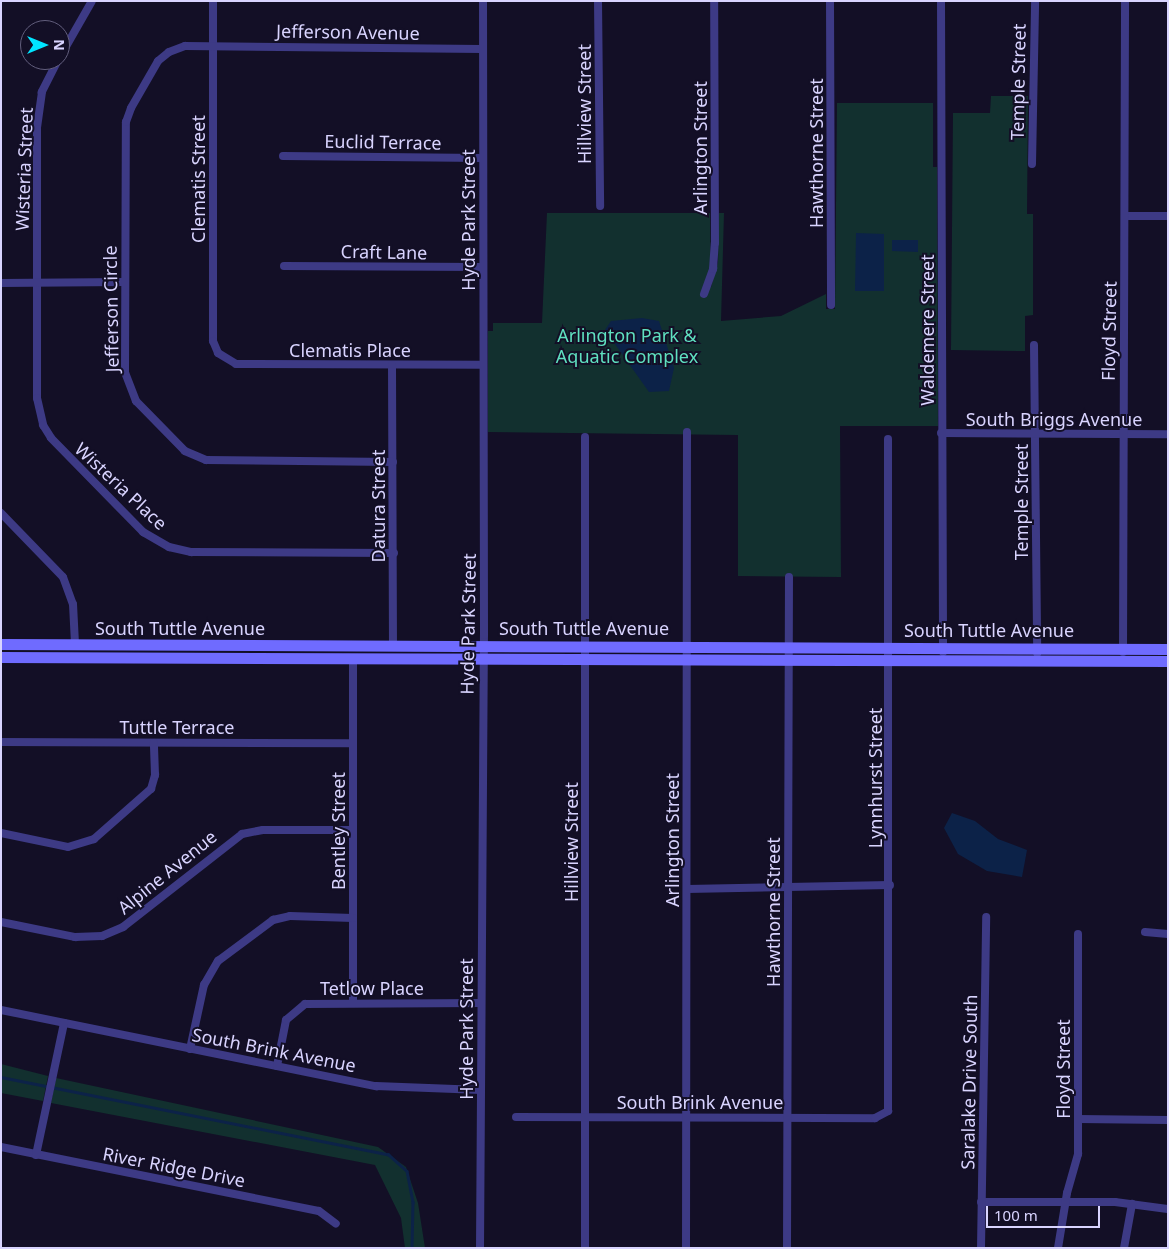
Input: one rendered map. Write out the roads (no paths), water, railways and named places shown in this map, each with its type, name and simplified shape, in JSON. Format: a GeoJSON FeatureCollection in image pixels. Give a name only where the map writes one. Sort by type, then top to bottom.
{"type":"FeatureCollection","features":[{"type":"Feature","properties":{"kind":"main road","name":"South Tuttle Avenue"},"geometry":{"type":"LineString","coordinates":[[1,644],[1036,647],[1124,654],[1168,661]]}},
{"type":"Feature","properties":{"kind":"main road","name":"South Tuttle Avenue"},"geometry":{"type":"LineString","coordinates":[[1,657],[1037,660],[1168,649]]}},
{"type":"Feature","properties":{"kind":"street","name":"Wisteria Street"},"geometry":{"type":"LineString","coordinates":[[70,40],[92,1]]}},
{"type":"Feature","properties":{"kind":"street","name":"Clematis Street"},"geometry":{"type":"LineString","coordinates":[[213,1],[214,341],[220,356]]}},
{"type":"Feature","properties":{"kind":"street","name":"Hyde Park Street"},"geometry":{"type":"LineString","coordinates":[[480,1248],[484,646],[482,1]]}},
{"type":"Feature","properties":{"kind":"street","name":"Hillview Street"},"geometry":{"type":"LineString","coordinates":[[598,1],[600,206]]}},
{"type":"Feature","properties":{"kind":"street","name":"Arlington Street"},"geometry":{"type":"LineString","coordinates":[[704,294],[713,269],[715,243],[714,1]]}},
{"type":"Feature","properties":{"kind":"street","name":"Hawthorne Street"},"geometry":{"type":"LineString","coordinates":[[830,1],[831,305]]}},
{"type":"Feature","properties":{"kind":"street","name":"Waldemere Street"},"geometry":{"type":"LineString","coordinates":[[941,1],[943,659]]}},
{"type":"Feature","properties":{"kind":"street","name":"Temple Street"},"geometry":{"type":"LineString","coordinates":[[1032,164],[1035,1]]}},
{"type":"Feature","properties":{"kind":"street","name":"Floyd Street"},"geometry":{"type":"LineString","coordinates":[[1124,654],[1122,434],[1126,216],[1125,1]]}},
{"type":"Feature","properties":{"kind":"street","name":"Jefferson Avenue"},"geometry":{"type":"LineString","coordinates":[[213,45],[482,49]]}},
{"type":"Feature","properties":{"kind":"street","name":"Jefferson Circle"},"geometry":{"type":"LineString","coordinates":[[213,45],[185,46],[161,58],[129,113],[125,128],[126,372],[130,392],[140,407],[186,451],[215,461],[393,462]]}},
{"type":"Feature","properties":{"kind":"street","name":"Wisteria Street"},"geometry":{"type":"LineString","coordinates":[[37,282],[37,118],[42,92],[53,70]]}},
{"type":"Feature","properties":{"kind":"street","name":"Euclid Terrace"},"geometry":{"type":"LineString","coordinates":[[283,156],[482,158]]}},
{"type":"Feature","properties":{"kind":"street"},"geometry":{"type":"LineString","coordinates":[[1126,216],[1168,216]]}},
{"type":"Feature","properties":{"kind":"street","name":"Craft Lane"},"geometry":{"type":"LineString","coordinates":[[284,266],[483,267]]}},
{"type":"Feature","properties":{"kind":"street"},"geometry":{"type":"LineString","coordinates":[[1,282],[125,282]]}},
{"type":"Feature","properties":{"kind":"street","name":"Wisteria Place"},"geometry":{"type":"LineString","coordinates":[[37,282],[37,398],[43,425],[59,448],[148,536],[169,547],[191,552],[394,553]]}},
{"type":"Feature","properties":{"kind":"street","name":"Temple Street"},"geometry":{"type":"LineString","coordinates":[[1034,345],[1037,660]]}},
{"type":"Feature","properties":{"kind":"street","name":"Clematis Place"},"geometry":{"type":"LineString","coordinates":[[220,356],[236,364],[483,365]]}},
{"type":"Feature","properties":{"kind":"street","name":"Datura Street"},"geometry":{"type":"LineString","coordinates":[[392,365],[393,646]]}},
{"type":"Feature","properties":{"kind":"street","name":"Arlington Street"},"geometry":{"type":"LineString","coordinates":[[686,1248],[687,432]]}},
{"type":"Feature","properties":{"kind":"street","name":"South Briggs Avenue"},"geometry":{"type":"LineString","coordinates":[[941,433],[1168,434]]}},
{"type":"Feature","properties":{"kind":"street","name":"Hillview Street"},"geometry":{"type":"LineString","coordinates":[[585,437],[585,1248]]}},
{"type":"Feature","properties":{"kind":"street","name":"Lynnhurst Street"},"geometry":{"type":"LineString","coordinates":[[884,1116],[889,1106],[890,648],[888,440]]}},
{"type":"Feature","properties":{"kind":"street"},"geometry":{"type":"LineString","coordinates":[[1,513],[63,578],[73,604],[75,644]]}},
{"type":"Feature","properties":{"kind":"street","name":"Hawthorne Street"},"geometry":{"type":"LineString","coordinates":[[787,1248],[789,577]]}},
{"type":"Feature","properties":{"kind":"street","name":"Bentley Street"},"geometry":{"type":"LineString","coordinates":[[353,659],[353,1002]]}},
{"type":"Feature","properties":{"kind":"street","name":"Tuttle Terrace"},"geometry":{"type":"LineString","coordinates":[[1,742],[353,743]]}},
{"type":"Feature","properties":{"kind":"street"},"geometry":{"type":"LineString","coordinates":[[1,833],[68,847],[94,839],[151,790],[155,775],[154,742]]}},
{"type":"Feature","properties":{"kind":"street","name":"Alpine Avenue"},"geometry":{"type":"LineString","coordinates":[[1,922],[75,937],[102,936],[123,927],[242,834],[263,830],[352,830]]}},
{"type":"Feature","properties":{"kind":"street"},"geometry":{"type":"LineString","coordinates":[[687,889],[890,885]]}},
{"type":"Feature","properties":{"kind":"street"},"geometry":{"type":"LineString","coordinates":[[190,1049],[204,985],[213,968],[263,925],[282,917],[352,918]]}},
{"type":"Feature","properties":{"kind":"street","name":"Saralake Drive South"},"geometry":{"type":"LineString","coordinates":[[981,1248],[986,917]]}},
{"type":"Feature","properties":{"kind":"street"},"geometry":{"type":"LineString","coordinates":[[1144,932],[1168,934]]}},
{"type":"Feature","properties":{"kind":"street","name":"Floyd Street"},"geometry":{"type":"LineString","coordinates":[[1058,1248],[1065,1202],[1077,1163],[1078,934]]}},
{"type":"Feature","properties":{"kind":"street","name":"Tetlow Place"},"geometry":{"type":"LineString","coordinates":[[277,1066],[283,1027],[298,1008],[312,1002],[481,1003]]}},
{"type":"Feature","properties":{"kind":"street","name":"South Brink Avenue"},"geometry":{"type":"LineString","coordinates":[[1,1010],[389,1088],[481,1090]]}},
{"type":"Feature","properties":{"kind":"street"},"geometry":{"type":"LineString","coordinates":[[36,1155],[64,1024]]}},
{"type":"Feature","properties":{"kind":"street","name":"South Brink Avenue"},"geometry":{"type":"LineString","coordinates":[[516,1117],[875,1118],[884,1116]]}},
{"type":"Feature","properties":{"kind":"street"},"geometry":{"type":"LineString","coordinates":[[1078,1119],[1168,1120]]}},
{"type":"Feature","properties":{"kind":"street","name":"River Ridge Drive"},"geometry":{"type":"LineString","coordinates":[[1,1148],[319,1211],[336,1224]]}},
{"type":"Feature","properties":{"kind":"street"},"geometry":{"type":"LineString","coordinates":[[982,1202],[1132,1204],[1168,1208]]}},
{"type":"Feature","properties":{"kind":"street"},"geometry":{"type":"LineString","coordinates":[[1124,1248],[1132,1204]]}},
{"type":"Feature","properties":{"kind":"water"},"geometry":{"type":"Polygon","coordinates":[[[856,233],[884,234],[884,291],[855,291],[856,233]]]}},
{"type":"Feature","properties":{"kind":"water"},"geometry":{"type":"Polygon","coordinates":[[[892,240],[918,240],[918,252],[892,251],[892,240]]]}},
{"type":"Feature","properties":{"kind":"water"},"geometry":{"type":"Polygon","coordinates":[[[642,318],[659,321],[674,368],[669,391],[649,392],[605,330],[611,321],[642,318]]]}},
{"type":"Feature","properties":{"kind":"water"},"geometry":{"type":"Polygon","coordinates":[[[952,813],[975,821],[998,839],[1027,850],[1022,877],[987,871],[958,854],[944,828],[952,813]]]}},
{"type":"Feature","properties":{"kind":"waterway"},"geometry":{"type":"LineString","coordinates":[[1,1077],[388,1154],[407,1171],[413,1202],[412,1248]]}},
{"type":"Feature","properties":{"kind":"park label","name":"Arlington Park & Aquatic Complex"},"geometry":{"type":"Point","coordinates":[627,346]}}]}
